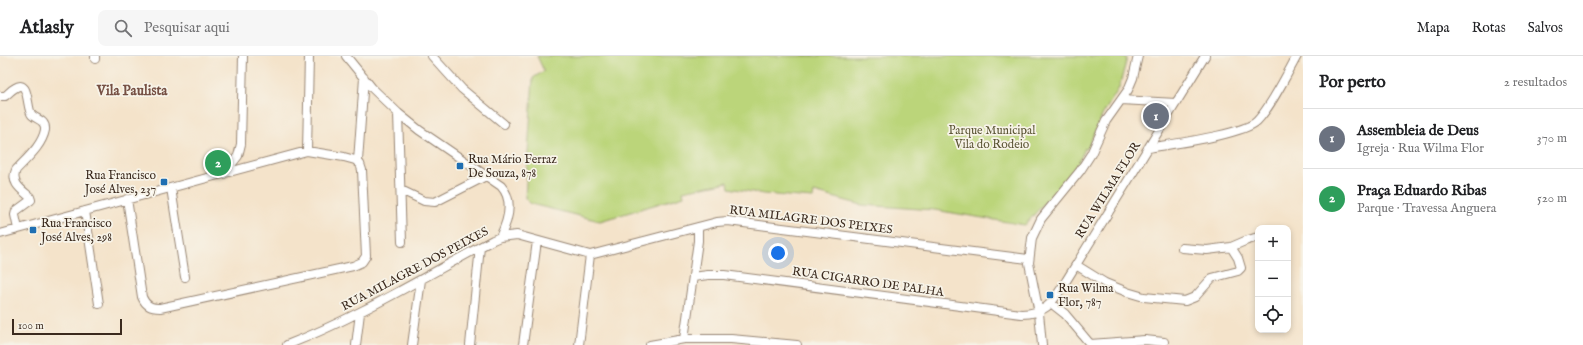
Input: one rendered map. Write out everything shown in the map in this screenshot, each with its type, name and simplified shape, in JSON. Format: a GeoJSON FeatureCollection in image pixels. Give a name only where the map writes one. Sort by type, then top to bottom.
{"type":"FeatureCollection","features":[{"type":"Feature","properties":{"kind":"street"},"geometry":{"type":"LineString","coordinates":[[224,174],[238,156],[241,144],[243,56]]}},
{"type":"Feature","properties":{"kind":"street"},"geometry":{"type":"LineString","coordinates":[[307,151],[309,56]]}},
{"type":"Feature","properties":{"kind":"street"},"geometry":{"type":"LineString","coordinates":[[346,56],[364,78],[398,113],[419,130],[501,186],[506,191],[509,199],[508,212],[500,237]]}},
{"type":"Feature","properties":{"kind":"street"},"geometry":{"type":"LineString","coordinates":[[432,56],[462,89],[504,124]]}},
{"type":"Feature","properties":{"kind":"street","name":"RUA WILMA FLOR"},"geometry":{"type":"LineString","coordinates":[[1039,312],[1051,303],[1076,265],[1205,56]]}},
{"type":"Feature","properties":{"kind":"street"},"geometry":{"type":"LineString","coordinates":[[1148,148],[1214,136],[1255,123],[1269,104],[1298,56]]}},
{"type":"Feature","properties":{"kind":"street"},"geometry":{"type":"LineString","coordinates":[[1042,345],[1039,312],[1028,259],[1032,238],[1041,219],[1080,171],[1091,154],[1106,121],[1131,84],[1136,57]]}},
{"type":"Feature","properties":{"kind":"street"},"geometry":{"type":"LineString","coordinates":[[127,199],[142,297],[148,306],[155,308],[353,266],[362,262],[366,252],[362,170],[358,161],[364,78]]}},
{"type":"Feature","properties":{"kind":"street"},"geometry":{"type":"LineString","coordinates":[[0,96],[5,96],[15,88],[23,88],[27,94],[29,111],[43,122],[45,126],[42,138],[14,174],[15,183],[30,197],[31,200],[16,211],[15,215],[18,229]]}},
{"type":"Feature","properties":{"kind":"street"},"geometry":{"type":"LineString","coordinates":[[1121,100],[1176,103]]}},
{"type":"Feature","properties":{"kind":"street"},"geometry":{"type":"LineString","coordinates":[[398,113],[402,242]]}},
{"type":"Feature","properties":{"kind":"street"},"geometry":{"type":"LineString","coordinates":[[0,234],[307,151],[344,157],[358,161]]}},
{"type":"Feature","properties":{"kind":"street"},"geometry":{"type":"LineString","coordinates":[[401,190],[424,201],[435,202],[486,176]]}},
{"type":"Feature","properties":{"kind":"street"},"geometry":{"type":"LineString","coordinates":[[171,188],[185,277]]}},
{"type":"Feature","properties":{"kind":"street"},"geometry":{"type":"LineString","coordinates":[[85,211],[99,304]]}},
{"type":"Feature","properties":{"kind":"street","name":"RUA MILAGRE DOS PEIXES"},"geometry":{"type":"LineString","coordinates":[[287,345],[301,342],[360,313],[500,237],[517,235],[590,255],[724,220],[1028,259]]}},
{"type":"Feature","properties":{"kind":"street"},"geometry":{"type":"LineString","coordinates":[[684,339],[698,241],[698,227]]}},
{"type":"Feature","properties":{"kind":"street"},"geometry":{"type":"LineString","coordinates":[[1182,248],[1207,250],[1231,247],[1255,238]]}},
{"type":"Feature","properties":{"kind":"street"},"geometry":{"type":"LineString","coordinates":[[523,345],[537,241]]}},
{"type":"Feature","properties":{"kind":"street"},"geometry":{"type":"LineString","coordinates":[[470,345],[480,247]]}},
{"type":"Feature","properties":{"kind":"street"},"geometry":{"type":"LineString","coordinates":[[1076,265],[1105,283],[1127,292],[1144,297],[1185,302],[1195,297],[1210,280],[1240,270],[1241,266],[1238,258],[1231,247]]}},
{"type":"Feature","properties":{"kind":"street"},"geometry":{"type":"LineString","coordinates":[[580,345],[590,255]]}},
{"type":"Feature","properties":{"kind":"street","name":"RUA CIGARRO DE PALHA"},"geometry":{"type":"LineString","coordinates":[[693,277],[724,275],[1021,314],[1039,312]]}},
{"type":"Feature","properties":{"kind":"street"},"geometry":{"type":"LineString","coordinates":[[412,345],[421,280]]}},
{"type":"Feature","properties":{"kind":"street"},"geometry":{"type":"LineString","coordinates":[[1051,303],[1065,314],[1091,344],[1145,340],[1164,342]]}},
{"type":"Feature","properties":{"kind":"street"},"geometry":{"type":"LineString","coordinates":[[356,345],[360,313]]}},
{"type":"Feature","properties":{"kind":"street"},"geometry":{"type":"LineString","coordinates":[[650,345],[684,339],[731,339],[798,345]]}},
{"type":"Feature","properties":{"kind":"green space","name":"Parque Municipal Vila do Rodeio"},"geometry":{"type":"Polygon","coordinates":[[[537,56],[1123,56],[1127,58],[1119,88],[1103,114],[1087,149],[1085,148],[1077,166],[1025,225],[935,210],[862,205],[814,192],[813,198],[764,194],[729,188],[728,182],[683,191],[684,196],[600,221],[531,204],[525,198],[533,78],[544,71],[537,56]]]}},
{"type":"Feature","properties":{"kind":"place","name":"Assembleia de Deus"},"geometry":{"type":"Point","coordinates":[1156,116]}},
{"type":"Feature","properties":{"kind":"place","name":"Praça Eduardo Ribas"},"geometry":{"type":"Point","coordinates":[218,163]}},
{"type":"Feature","properties":{"kind":"place","name":"Rua Mário Ferraz De Souza, 878"},"geometry":{"type":"Point","coordinates":[460,166]}},
{"type":"Feature","properties":{"kind":"place","name":"Rua Francisco José Alves, 237"},"geometry":{"type":"Point","coordinates":[164,182]}},
{"type":"Feature","properties":{"kind":"place","name":"Rua Francisco José Alves, 298"},"geometry":{"type":"Point","coordinates":[33,230]}},
{"type":"Feature","properties":{"kind":"place","name":"Rua Wilma Flor, 787"},"geometry":{"type":"Point","coordinates":[1050,295]}},
{"type":"Feature","properties":{"kind":"district","name":"Vila Paulista"},"geometry":{"type":"Point","coordinates":[132,91]}}]}
